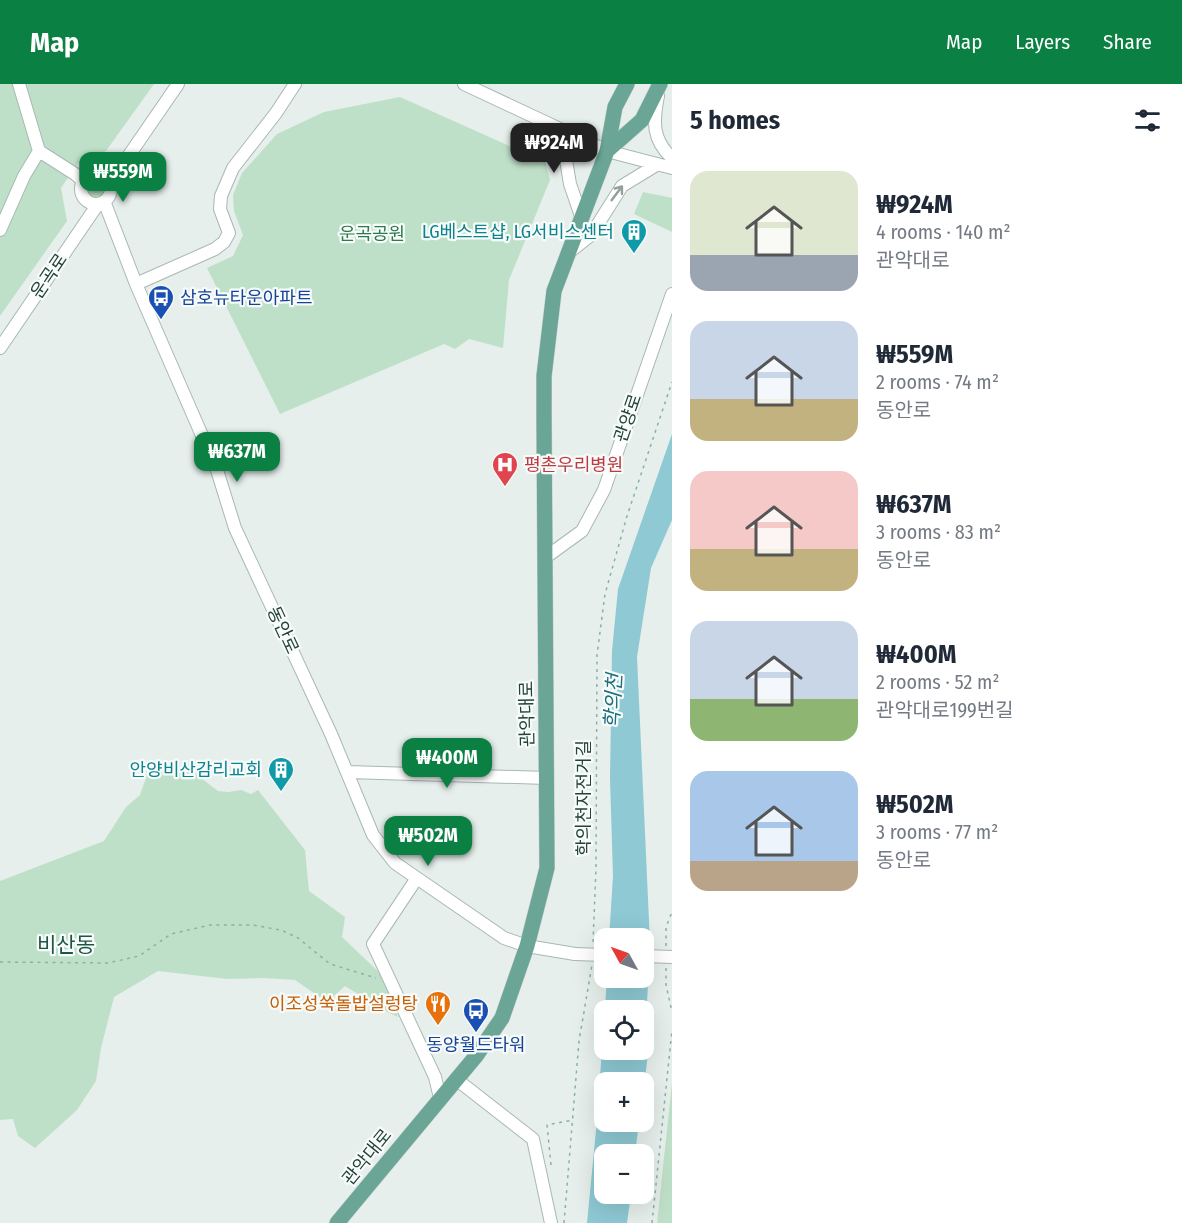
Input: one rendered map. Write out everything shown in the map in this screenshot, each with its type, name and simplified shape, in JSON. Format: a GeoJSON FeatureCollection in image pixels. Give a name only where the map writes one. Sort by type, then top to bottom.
{"type":"FeatureCollection","features":[{"type":"Feature","properties":{"kind":"main road","name":"관악대로"},"geometry":{"type":"LineString","coordinates":[[337,1223],[476,1056],[502,1018],[527,946],[547,867],[544,376],[554,291],[607,151],[615,107],[627,84]]}},
{"type":"Feature","properties":{"kind":"main road","name":"관악대로"},"geometry":{"type":"LineString","coordinates":[[607,151],[642,120],[660,84]]}},
{"type":"Feature","properties":{"kind":"street"},"geometry":{"type":"LineString","coordinates":[[19,84],[39,151],[75,174],[83,182]]}},
{"type":"Feature","properties":{"kind":"street"},"geometry":{"type":"LineString","coordinates":[[110,183],[177,84]]}},
{"type":"Feature","properties":{"kind":"street"},"geometry":{"type":"LineString","coordinates":[[136,284],[215,249],[224,242],[229,233],[220,209],[220,202],[233,168],[276,113],[295,84]]}},
{"type":"Feature","properties":{"kind":"street"},"geometry":{"type":"LineString","coordinates":[[464,84],[607,151],[672,168]]}},
{"type":"Feature","properties":{"kind":"street"},"geometry":{"type":"LineString","coordinates":[[660,84],[654,127],[662,147],[672,158]]}},
{"type":"Feature","properties":{"kind":"street"},"geometry":{"type":"LineString","coordinates":[[545,122],[566,160],[570,184],[581,216]]}},
{"type":"Feature","properties":{"kind":"street"},"geometry":{"type":"LineString","coordinates":[[0,230],[24,176],[39,151]]}},
{"type":"Feature","properties":{"kind":"street"},"geometry":{"type":"LineString","coordinates":[[567,254],[591,235],[622,186],[658,164]]}},
{"type":"Feature","properties":{"kind":"street"},"geometry":{"type":"LineString","coordinates":[[100,174],[110,183],[109,196],[101,202],[86,200],[82,195],[83,182],[87,176],[100,174]]}},
{"type":"Feature","properties":{"kind":"street","name":"동안로"},"geometry":{"type":"LineString","coordinates":[[101,202],[217,470],[235,528],[348,772],[373,835],[395,863],[504,938],[527,946],[575,954],[594,952]]}},
{"type":"Feature","properties":{"kind":"street","name":"운곡로"},"geometry":{"type":"LineString","coordinates":[[0,348],[4,337],[101,202]]}},
{"type":"Feature","properties":{"kind":"street","name":"관양로"},"geometry":{"type":"LineString","coordinates":[[546,557],[582,531],[603,490],[672,294]]}},
{"type":"Feature","properties":{"kind":"street"},"geometry":{"type":"LineString","coordinates":[[348,772],[547,778]]}},
{"type":"Feature","properties":{"kind":"street"},"geometry":{"type":"LineString","coordinates":[[417,878],[373,944],[435,1077],[440,1098]]}},
{"type":"Feature","properties":{"kind":"street"},"geometry":{"type":"LineString","coordinates":[[654,956],[672,957]]}},
{"type":"Feature","properties":{"kind":"street"},"geometry":{"type":"LineString","coordinates":[[456,1079],[533,1139],[551,1223]]}},
{"type":"Feature","properties":{"kind":"path","name":"학의천자전거길"},"geometry":{"type":"LineString","coordinates":[[598,928],[596,868],[597,655],[605,594],[627,516],[672,382]]}},
{"type":"Feature","properties":{"kind":"path"},"geometry":{"type":"LineString","coordinates":[[0,962],[108,963],[139,956],[171,934],[210,925],[252,925],[281,930],[298,938],[330,964],[390,982]]}},
{"type":"Feature","properties":{"kind":"path"},"geometry":{"type":"LineString","coordinates":[[564,1223],[579,1041],[592,961]]}},
{"type":"Feature","properties":{"kind":"path"},"geometry":{"type":"LineString","coordinates":[[652,1223],[672,1030]]}},
{"type":"Feature","properties":{"kind":"path"},"geometry":{"type":"LineString","coordinates":[[551,1168],[547,1125],[573,1120]]}},
{"type":"Feature","properties":{"kind":"green space"},"geometry":{"type":"Polygon","coordinates":[[[0,84],[154,84],[106,151],[78,163],[61,188],[67,221],[0,316],[0,84]]]}},
{"type":"Feature","properties":{"kind":"green space","name":"운곡공원"},"geometry":{"type":"Polygon","coordinates":[[[400,97],[545,162],[550,180],[509,280],[503,348],[469,339],[455,349],[444,344],[280,414],[207,268],[233,256],[243,235],[234,211],[233,195],[242,173],[277,134],[324,112],[400,97]]]}},
{"type":"Feature","properties":{"kind":"green space"},"geometry":{"type":"Polygon","coordinates":[[[96,180],[102,183],[105,189],[102,195],[96,198],[90,195],[87,189],[90,183],[96,180]]]}},
{"type":"Feature","properties":{"kind":"green space"},"geometry":{"type":"Polygon","coordinates":[[[643,192],[672,198],[672,232],[634,214],[643,192]]]}},
{"type":"Feature","properties":{"kind":"green space"},"geometry":{"type":"Polygon","coordinates":[[[169,763],[193,772],[218,791],[241,790],[251,794],[258,790],[305,850],[309,891],[345,917],[342,937],[384,977],[398,1017],[345,986],[327,1002],[295,980],[227,979],[158,971],[114,997],[101,1048],[96,1081],[77,1110],[35,1148],[18,1136],[13,1119],[0,1120],[0,881],[104,841],[126,807],[140,795],[147,775],[169,763]]]}},
{"type":"Feature","properties":{"kind":"green space"},"geometry":{"type":"Polygon","coordinates":[[[672,1083],[672,1223],[657,1223],[672,1083]]]}},
{"type":"Feature","properties":{"kind":"water","name":"학의천"},"geometry":{"type":"Polygon","coordinates":[[[672,434],[672,520],[651,568],[637,657],[649,928],[610,928],[613,876],[610,778],[612,651],[618,589],[672,434]]]}},
{"type":"Feature","properties":{"kind":"water","name":"학의천"},"geometry":{"type":"Polygon","coordinates":[[[606,988],[648,988],[647,1000],[606,1000],[606,988]]]}},
{"type":"Feature","properties":{"kind":"water","name":"학의천"},"geometry":{"type":"Polygon","coordinates":[[[601,1060],[647,1060],[646,1072],[600,1072],[601,1060]]]}},
{"type":"Feature","properties":{"kind":"water","name":"학의천"},"geometry":{"type":"Polygon","coordinates":[[[596,1132],[638,1132],[636,1144],[595,1144],[596,1132]]]}},
{"type":"Feature","properties":{"kind":"water","name":"학의천"},"geometry":{"type":"Polygon","coordinates":[[[594,1151],[594,1204],[630,1204],[627,1223],[587,1223],[594,1151]]]}},
{"type":"Feature","properties":{"kind":"place","name":"LG베스트샵, LG서비스센터"},"geometry":{"type":"Point","coordinates":[634,255]}},
{"type":"Feature","properties":{"kind":"place","name":"삼호뉴타운아파트"},"geometry":{"type":"Point","coordinates":[161,321]}},
{"type":"Feature","properties":{"kind":"place","name":"평촌우리병원"},"geometry":{"type":"Point","coordinates":[505,488]}},
{"type":"Feature","properties":{"kind":"place","name":"안양비산감리교회"},"geometry":{"type":"Point","coordinates":[281,793]}},
{"type":"Feature","properties":{"kind":"place","name":"이조성쑥돌밥설렁탕"},"geometry":{"type":"Point","coordinates":[438,1027]}},
{"type":"Feature","properties":{"kind":"place","name":"동양월드타워"},"geometry":{"type":"Point","coordinates":[476,1034]}},
{"type":"Feature","properties":{"kind":"district","name":"비산동"},"geometry":{"type":"Point","coordinates":[66,945]}}]}
